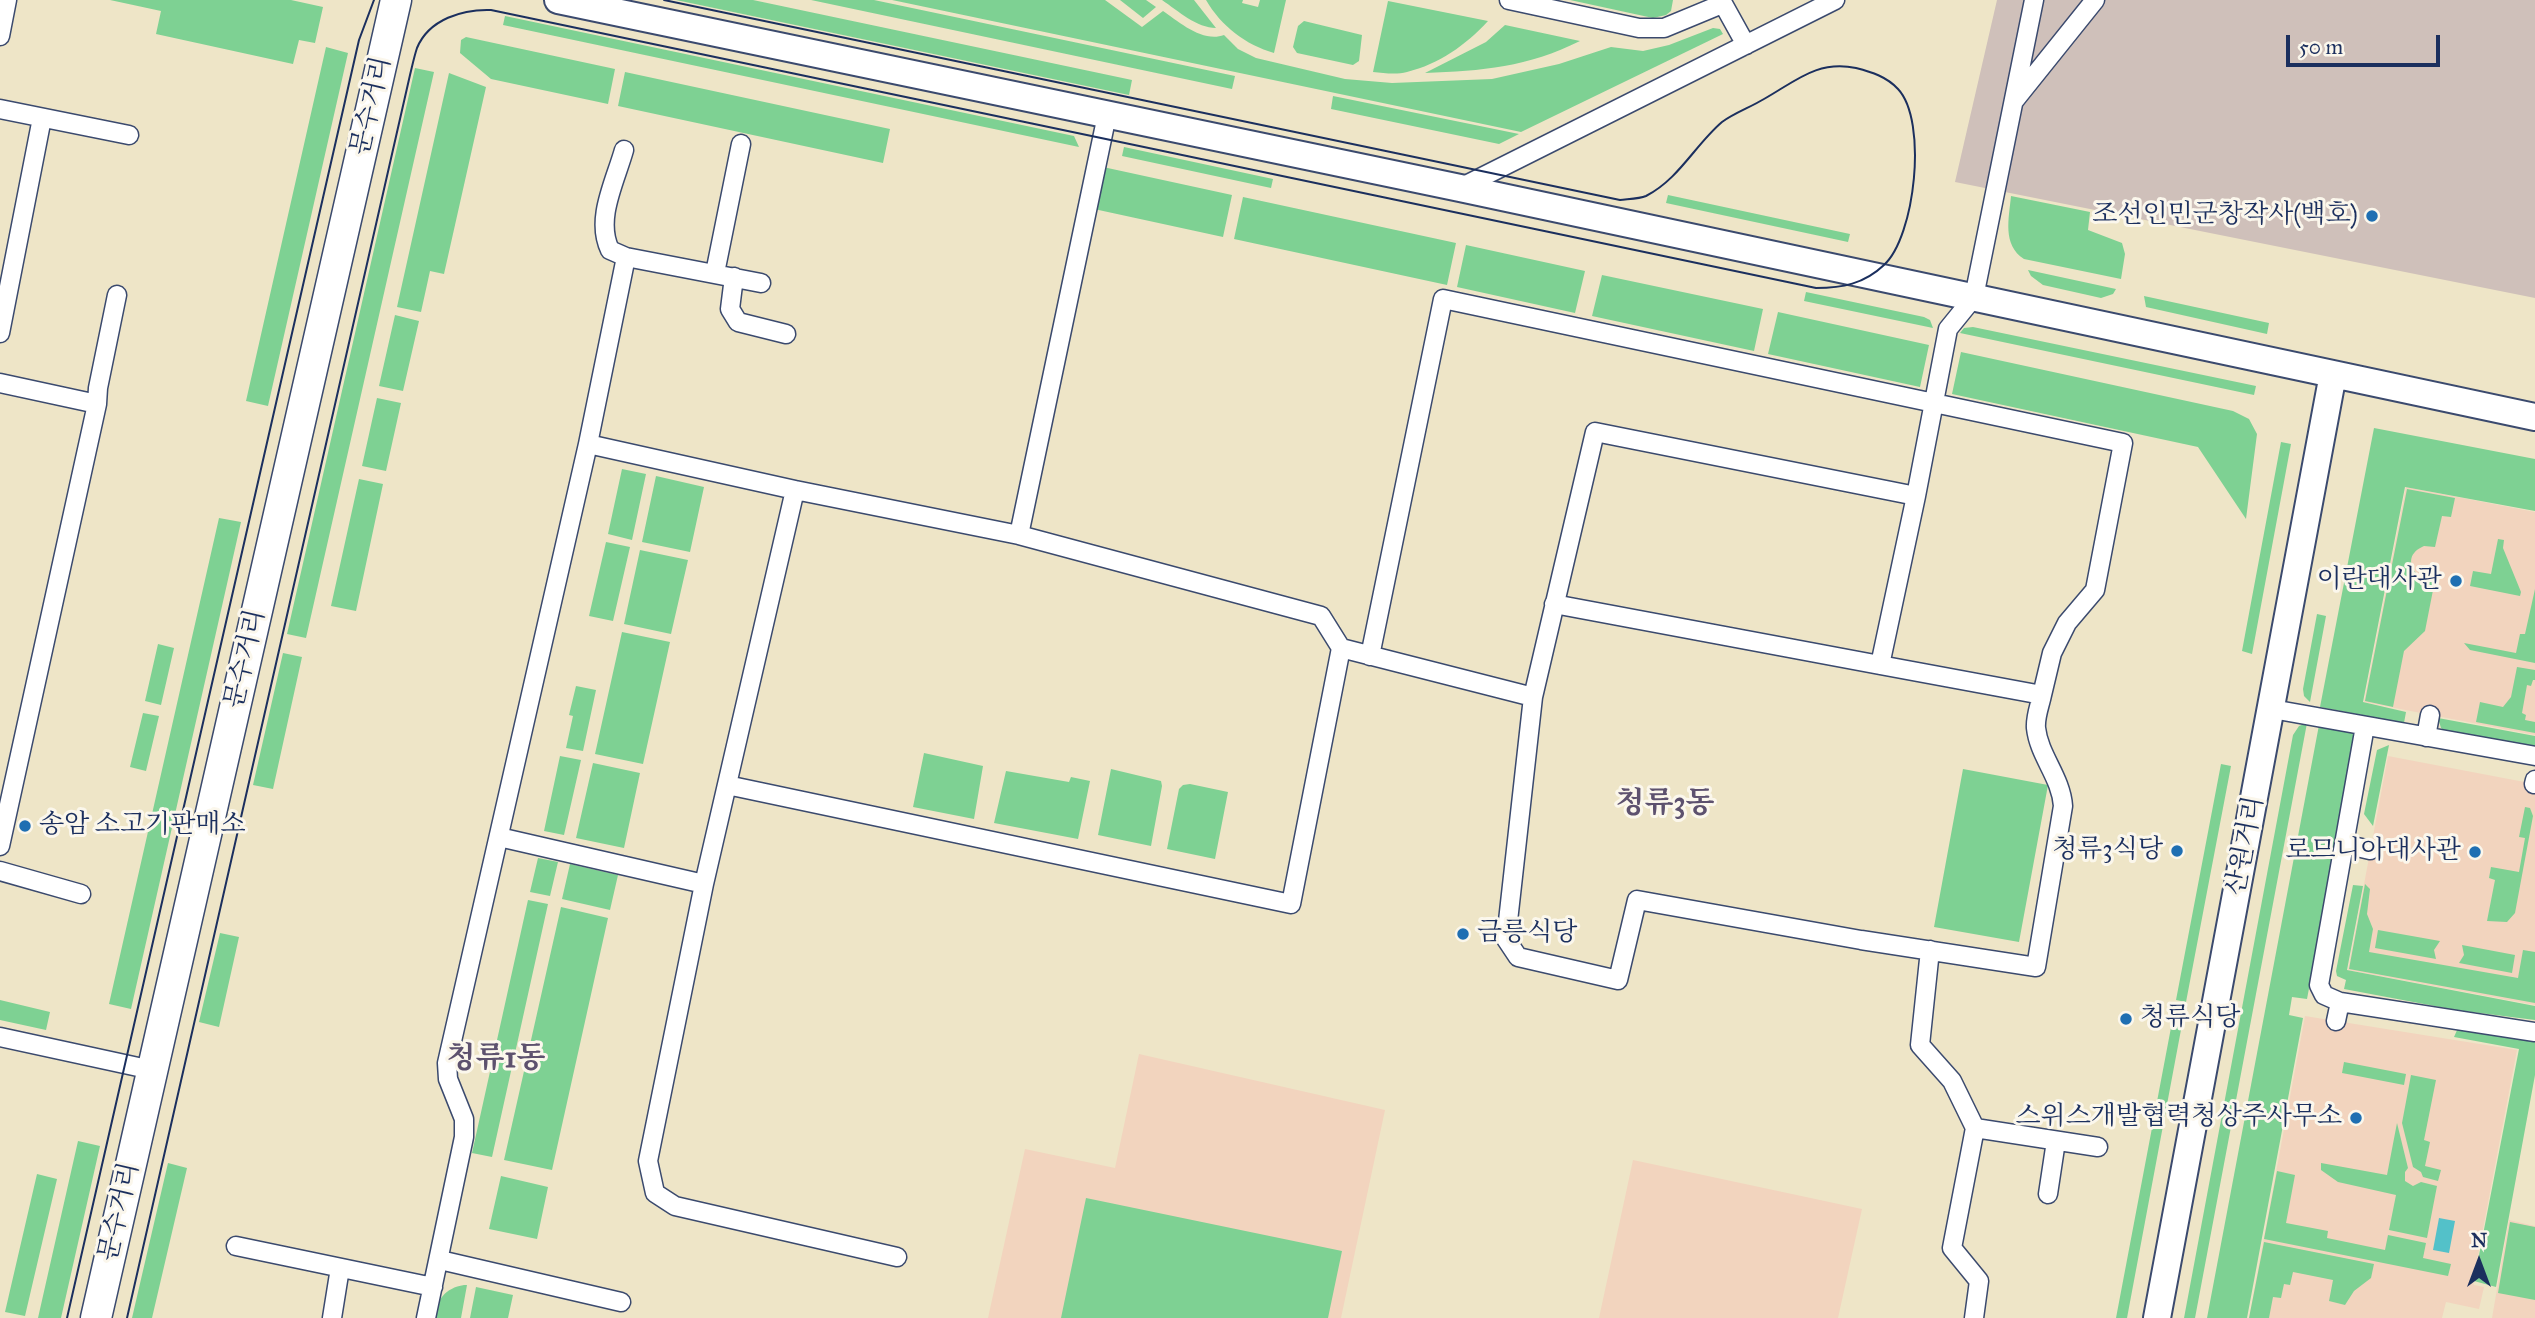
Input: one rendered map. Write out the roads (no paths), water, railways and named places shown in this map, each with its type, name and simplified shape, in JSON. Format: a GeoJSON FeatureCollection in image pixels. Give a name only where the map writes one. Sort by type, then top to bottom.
{"type":"FeatureCollection","features":[{"type":"Feature","properties":{"kind":"main road","name":"문수거리"},"geometry":{"type":"LineString","coordinates":[[96,1318],[396,0]]}},
{"type":"Feature","properties":{"kind":"street"},"geometry":{"type":"LineString","coordinates":[[0,36],[7,0]]}},
{"type":"Feature","properties":{"kind":"street"},"geometry":{"type":"LineString","coordinates":[[558,0],[1460,188],[2535,417]]}},
{"type":"Feature","properties":{"kind":"street"},"geometry":{"type":"LineString","coordinates":[[1509,0],[1639,28],[1664,28],[1721,2],[1745,45]]}},
{"type":"Feature","properties":{"kind":"street"},"geometry":{"type":"LineString","coordinates":[[1460,188],[1835,0]]}},
{"type":"Feature","properties":{"kind":"street"},"geometry":{"type":"LineString","coordinates":[[1880,664],[1948,329],[1974,297],[2034,0]]}},
{"type":"Feature","properties":{"kind":"street"},"geometry":{"type":"LineString","coordinates":[[2011,104],[2095,0]]}},
{"type":"Feature","properties":{"kind":"street"},"geometry":{"type":"LineString","coordinates":[[0,109],[129,135]]}},
{"type":"Feature","properties":{"kind":"street"},"geometry":{"type":"LineString","coordinates":[[1020,535],[1107,115]]}},
{"type":"Feature","properties":{"kind":"street"},"geometry":{"type":"LineString","coordinates":[[0,333],[42,118]]}},
{"type":"Feature","properties":{"kind":"street"},"geometry":{"type":"LineString","coordinates":[[715,273],[741,144]]}},
{"type":"Feature","properties":{"kind":"street"},"geometry":{"type":"LineString","coordinates":[[624,150],[604,217],[604,236],[610,250],[626,257],[761,283]]}},
{"type":"Feature","properties":{"kind":"street"},"geometry":{"type":"LineString","coordinates":[[426,1318],[464,1137],[464,1119],[448,1079],[447,1063],[588,444],[626,257]]}},
{"type":"Feature","properties":{"kind":"street"},"geometry":{"type":"LineString","coordinates":[[734,277],[730,309],[738,322],[786,334]]}},
{"type":"Feature","properties":{"kind":"street"},"geometry":{"type":"LineString","coordinates":[[0,846],[97,404],[117,295]]}},
{"type":"Feature","properties":{"kind":"street"},"geometry":{"type":"LineString","coordinates":[[1370,656],[1443,299],[2123,443],[2095,590],[2067,623],[2052,653],[2036,726],[2041,745],[2060,785],[2063,806],[2036,967],[1637,900],[1618,980],[1518,957],[1506,939],[1533,697],[1595,432],[1916,496]]}},
{"type":"Feature","properties":{"kind":"street","name":"산원거리"},"geometry":{"type":"LineString","coordinates":[[2157,1318],[2333,374]]}},
{"type":"Feature","properties":{"kind":"street"},"geometry":{"type":"LineString","coordinates":[[0,383],[97,404]]}},
{"type":"Feature","properties":{"kind":"street"},"geometry":{"type":"LineString","coordinates":[[588,444],[795,490],[1020,535],[1321,616],[1341,648],[1533,697]]}},
{"type":"Feature","properties":{"kind":"street"},"geometry":{"type":"LineString","coordinates":[[795,490],[705,884],[648,1161],[655,1193],[675,1206],[897,1257]]}},
{"type":"Feature","properties":{"kind":"street"},"geometry":{"type":"LineString","coordinates":[[1554,604],[2042,695]]}},
{"type":"Feature","properties":{"kind":"street"},"geometry":{"type":"LineString","coordinates":[[727,785],[1291,904],[1341,648]]}},
{"type":"Feature","properties":{"kind":"street"},"geometry":{"type":"LineString","coordinates":[[2272,709],[2535,756]]}},
{"type":"Feature","properties":{"kind":"street"},"geometry":{"type":"LineString","coordinates":[[2426,737],[2430,715]]}},
{"type":"Feature","properties":{"kind":"street"},"geometry":{"type":"LineString","coordinates":[[2364,726],[2319,985],[2324,995],[2340,1002],[2535,1032]]}},
{"type":"Feature","properties":{"kind":"street"},"geometry":{"type":"LineString","coordinates":[[499,837],[705,884]]}},
{"type":"Feature","properties":{"kind":"street"},"geometry":{"type":"LineString","coordinates":[[2344,844],[2370,850]]}},
{"type":"Feature","properties":{"kind":"street"},"geometry":{"type":"LineString","coordinates":[[0,871],[82,894]]}},
{"type":"Feature","properties":{"kind":"street"},"geometry":{"type":"LineString","coordinates":[[1930,950],[1920,1045],[1952,1081],[1975,1128],[1952,1248],[1979,1281],[1974,1318]]}},
{"type":"Feature","properties":{"kind":"street"},"geometry":{"type":"LineString","coordinates":[[2336,1021],[2340,1002]]}},
{"type":"Feature","properties":{"kind":"street"},"geometry":{"type":"LineString","coordinates":[[0,1037],[152,1070]]}},
{"type":"Feature","properties":{"kind":"street"},"geometry":{"type":"LineString","coordinates":[[1975,1128],[2098,1147]]}},
{"type":"Feature","properties":{"kind":"street"},"geometry":{"type":"LineString","coordinates":[[2048,1194],[2056,1141]]}},
{"type":"Feature","properties":{"kind":"street"},"geometry":{"type":"LineString","coordinates":[[236,1246],[433,1287]]}},
{"type":"Feature","properties":{"kind":"street"},"geometry":{"type":"LineString","coordinates":[[440,1260],[621,1302]]}},
{"type":"Feature","properties":{"kind":"street"},"geometry":{"type":"LineString","coordinates":[[332,1318],[340,1268]]}},
{"type":"Feature","properties":{"kind":"water"},"geometry":{"type":"Polygon","coordinates":[[[2439,1218],[2455,1221],[2449,1253],[2433,1250],[2439,1218]]]}},
{"type":"Feature","properties":{"kind":"tram line"},"geometry":{"type":"LineString","coordinates":[[67,1318],[359,40],[374,0]]}},
{"type":"Feature","properties":{"kind":"tram line"},"geometry":{"type":"LineString","coordinates":[[127,1318],[413,62],[422,38],[438,23],[469,11],[491,10],[1816,288],[1852,284],[1869,277],[1884,265],[1895,251],[1910,205],[1915,151],[1913,126],[1907,105],[1898,89],[1889,81],[1856,68],[1830,67],[1797,79],[1722,122],[1658,189],[1643,197],[1620,200],[664,0]]}},
{"type":"Feature","properties":{"kind":"place","name":"조선인민군창작사(백호)"},"geometry":{"type":"Point","coordinates":[2372,216]}},
{"type":"Feature","properties":{"kind":"place","name":"이란대사관"},"geometry":{"type":"Point","coordinates":[2456,581]}},
{"type":"Feature","properties":{"kind":"place","name":"송암 소고기판매소"},"geometry":{"type":"Point","coordinates":[25,826]}},
{"type":"Feature","properties":{"kind":"place","name":"청류3식당"},"geometry":{"type":"Point","coordinates":[2177,851]}},
{"type":"Feature","properties":{"kind":"place","name":"로므니아대사관"},"geometry":{"type":"Point","coordinates":[2475,852]}},
{"type":"Feature","properties":{"kind":"place","name":"금릉식당"},"geometry":{"type":"Point","coordinates":[1463,934]}},
{"type":"Feature","properties":{"kind":"place","name":"청류식당"},"geometry":{"type":"Point","coordinates":[2126,1019]}},
{"type":"Feature","properties":{"kind":"place","name":"스위스개발협력청상주사무소"},"geometry":{"type":"Point","coordinates":[2356,1118]}},
{"type":"Feature","properties":{"kind":"district","name":"청류3동"},"geometry":{"type":"Point","coordinates":[1665,805]}},
{"type":"Feature","properties":{"kind":"district","name":"청류1동"},"geometry":{"type":"Point","coordinates":[496,1060]}}]}
